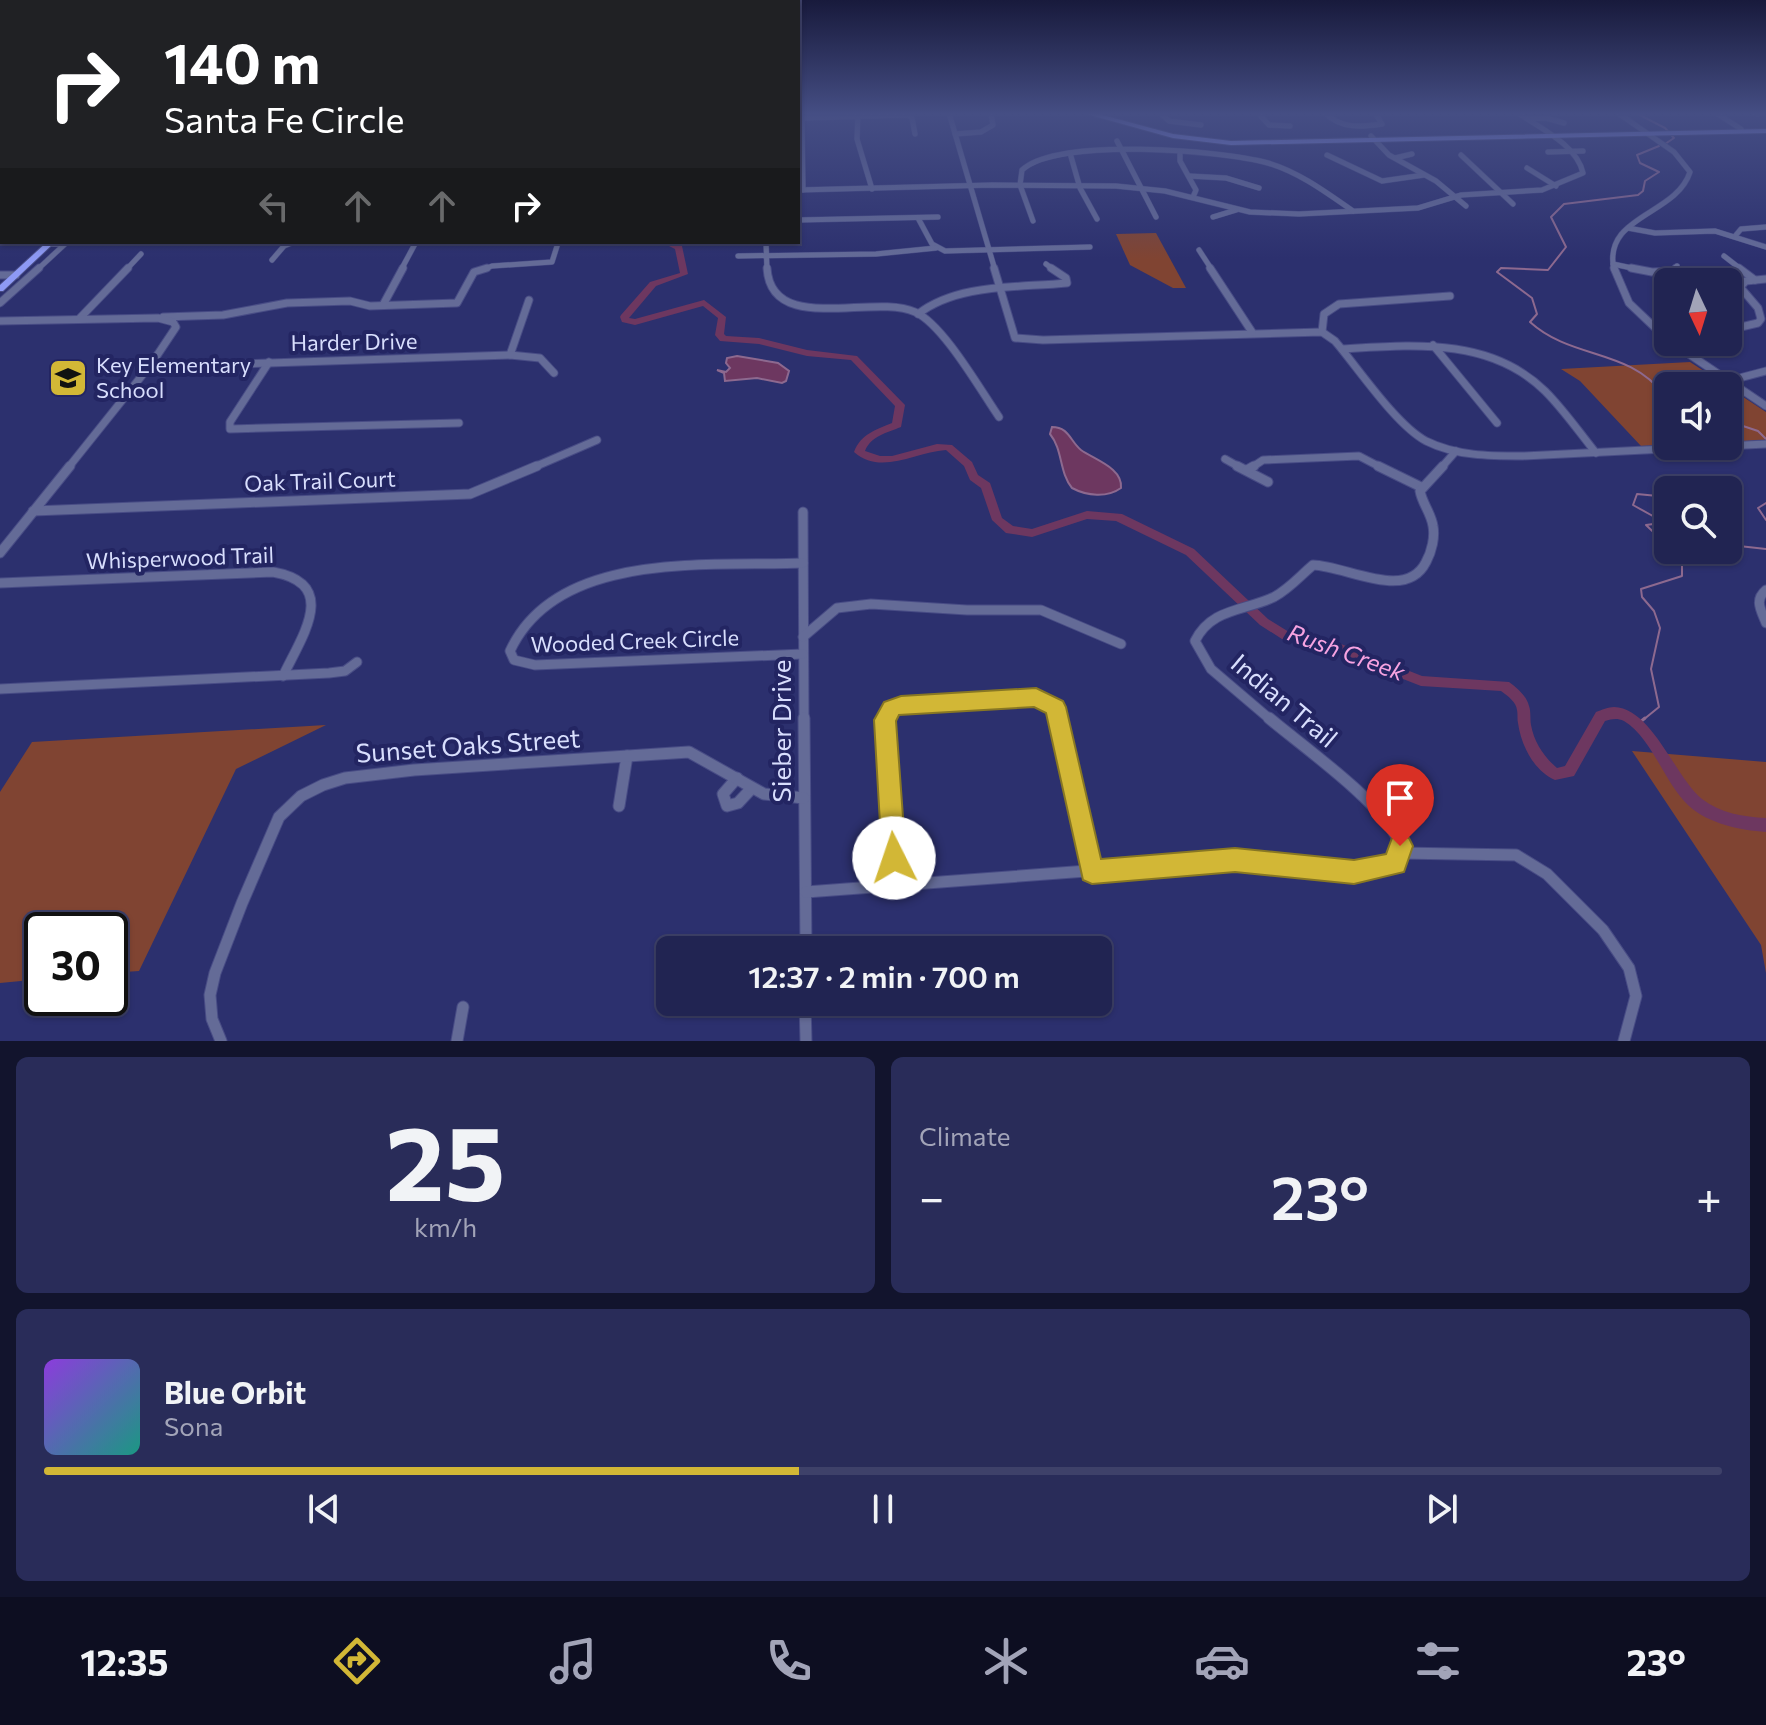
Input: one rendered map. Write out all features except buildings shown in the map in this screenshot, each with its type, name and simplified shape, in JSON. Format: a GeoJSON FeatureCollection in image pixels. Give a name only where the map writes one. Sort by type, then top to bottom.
{"type":"FeatureCollection","features":[{"type":"Feature","properties":{"kind":"main road"},"geometry":{"type":"LineString","coordinates":[[0,289],[49,244]]}},
{"type":"Feature","properties":{"kind":"street"},"geometry":{"type":"LineString","coordinates":[[801,162],[800,190],[1020,185],[1140,187],[1270,214],[1418,208],[1454,196],[1503,194],[1557,186],[1584,171],[1577,162]]}},
{"type":"Feature","properties":{"kind":"street"},"geometry":{"type":"LineString","coordinates":[[864,162],[872,189]]}},
{"type":"Feature","properties":{"kind":"street"},"geometry":{"type":"LineString","coordinates":[[963,162],[1013,336],[1043,340],[1322,332],[1342,349],[1409,429],[1427,441],[1456,451],[1501,456],[1654,449]]}},
{"type":"Feature","properties":{"kind":"street"},"geometry":{"type":"LineString","coordinates":[[1032,162],[1022,170],[1020,185],[1033,221]]}},
{"type":"Feature","properties":{"kind":"street"},"geometry":{"type":"LineString","coordinates":[[1072,162],[1079,185],[1097,219]]}},
{"type":"Feature","properties":{"kind":"street"},"geometry":{"type":"LineString","coordinates":[[1128,162],[1156,217]]}},
{"type":"Feature","properties":{"kind":"street"},"geometry":{"type":"LineString","coordinates":[[1180,162],[1196,190],[1193,197]]}},
{"type":"Feature","properties":{"kind":"street"},"geometry":{"type":"LineString","coordinates":[[1261,162],[1272,164],[1354,212]]}},
{"type":"Feature","properties":{"kind":"street"},"geometry":{"type":"LineString","coordinates":[[1341,162],[1382,181],[1425,175]]}},
{"type":"Feature","properties":{"kind":"street"},"geometry":{"type":"LineString","coordinates":[[1401,162],[1466,206]]}},
{"type":"Feature","properties":{"kind":"street"},"geometry":{"type":"LineString","coordinates":[[1468,162],[1513,204]]}},
{"type":"Feature","properties":{"kind":"street"},"geometry":{"type":"LineString","coordinates":[[1654,327],[1628,303],[1615,280],[1612,247],[1628,228],[1688,184],[1690,172],[1684,162]]}},
{"type":"Feature","properties":{"kind":"street"},"geometry":{"type":"LineString","coordinates":[[1527,168],[1557,186]]}},
{"type":"Feature","properties":{"kind":"street"},"geometry":{"type":"LineString","coordinates":[[1189,176],[1226,178],[1259,188]]}},
{"type":"Feature","properties":{"kind":"street"},"geometry":{"type":"LineString","coordinates":[[1213,217],[1237,209]]}},
{"type":"Feature","properties":{"kind":"street"},"geometry":{"type":"LineString","coordinates":[[800,220],[938,217]]}},
{"type":"Feature","properties":{"kind":"street"},"geometry":{"type":"LineString","coordinates":[[918,218],[922,230],[936,248]]}},
{"type":"Feature","properties":{"kind":"street"},"geometry":{"type":"LineString","coordinates":[[1736,235],[1741,229],[1766,227]]}},
{"type":"Feature","properties":{"kind":"street"},"geometry":{"type":"LineString","coordinates":[[1628,228],[1657,235],[1694,230],[1736,235],[1766,247]]}},
{"type":"Feature","properties":{"kind":"street"},"geometry":{"type":"LineString","coordinates":[[0,303],[65,244]]}},
{"type":"Feature","properties":{"kind":"street"},"geometry":{"type":"LineString","coordinates":[[272,260],[289,244]]}},
{"type":"Feature","properties":{"kind":"street"},"geometry":{"type":"LineString","coordinates":[[383,305],[415,244]]}},
{"type":"Feature","properties":{"kind":"street"},"geometry":{"type":"LineString","coordinates":[[0,321],[223,315],[287,303],[457,303],[474,272],[492,266],[552,262],[558,244]]}},
{"type":"Feature","properties":{"kind":"street"},"geometry":{"type":"LineString","coordinates":[[766,244],[770,288],[788,302],[816,308],[894,307],[918,314],[932,326],[999,417]]}},
{"type":"Feature","properties":{"kind":"street"},"geometry":{"type":"LineString","coordinates":[[738,256],[905,253],[936,248],[951,251],[1090,247]]}},
{"type":"Feature","properties":{"kind":"street"},"geometry":{"type":"LineString","coordinates":[[1199,250],[1252,332]]}},
{"type":"Feature","properties":{"kind":"street"},"geometry":{"type":"LineString","coordinates":[[79,319],[141,254]]}},
{"type":"Feature","properties":{"kind":"street"},"geometry":{"type":"LineString","coordinates":[[1724,256],[1755,280]]}},
{"type":"Feature","properties":{"kind":"street"},"geometry":{"type":"LineString","coordinates":[[918,314],[948,296],[1067,283],[1066,278],[1046,264]]}},
{"type":"Feature","properties":{"kind":"street"},"geometry":{"type":"LineString","coordinates":[[1613,264],[1664,273],[1675,271],[1677,266]]}},
{"type":"Feature","properties":{"kind":"street"},"geometry":{"type":"LineString","coordinates":[[0,275],[16,275]]}},
{"type":"Feature","properties":{"kind":"street"},"geometry":{"type":"LineString","coordinates":[[1742,282],[1766,279]]}},
{"type":"Feature","properties":{"kind":"street"},"geometry":{"type":"LineString","coordinates":[[1742,289],[1758,308],[1761,319],[1758,323],[1742,327]]}},
{"type":"Feature","properties":{"kind":"street"},"geometry":{"type":"LineString","coordinates":[[1322,332],[1324,314],[1339,304],[1450,296]]}},
{"type":"Feature","properties":{"kind":"street"},"geometry":{"type":"LineString","coordinates":[[510,355],[529,300]]}},
{"type":"Feature","properties":{"kind":"street"},"geometry":{"type":"LineString","coordinates":[[158,318],[173,322],[196,316]]}},
{"type":"Feature","properties":{"kind":"street"},"geometry":{"type":"LineString","coordinates":[[0,553],[149,367],[175,331],[173,322]]}},
{"type":"Feature","properties":{"kind":"street"},"geometry":{"type":"LineString","coordinates":[[1342,349],[1433,345],[1474,352],[1525,374],[1541,387],[1596,453]]}},
{"type":"Feature","properties":{"kind":"street"},"geometry":{"type":"LineString","coordinates":[[1433,345],[1497,423]]}},
{"type":"Feature","properties":{"kind":"street","name":"Harder Drive"},"geometry":{"type":"LineString","coordinates":[[149,367],[510,355],[540,358],[554,373]]}},
{"type":"Feature","properties":{"kind":"street"},"geometry":{"type":"LineString","coordinates":[[1691,356],[1715,372]]}},
{"type":"Feature","properties":{"kind":"street"},"geometry":{"type":"LineString","coordinates":[[269,362],[230,422],[230,429],[459,423]]}},
{"type":"Feature","properties":{"kind":"street"},"geometry":{"type":"LineString","coordinates":[[1742,377],[1766,371]]}},
{"type":"Feature","properties":{"kind":"street"},"geometry":{"type":"LineString","coordinates":[[1742,390],[1766,406]]}},
{"type":"Feature","properties":{"kind":"street","name":"Oak Trail Court"},"geometry":{"type":"LineString","coordinates":[[33,511],[470,494],[597,440]]}},
{"type":"Feature","properties":{"kind":"street"},"geometry":{"type":"LineString","coordinates":[[1742,445],[1763,444]]}},
{"type":"Feature","properties":{"kind":"street"},"geometry":{"type":"LineString","coordinates":[[1247,470],[1263,460],[1354,456],[1371,461],[1385,475],[1421,487],[1456,451]]}},
{"type":"Feature","properties":{"kind":"street"},"geometry":{"type":"LineString","coordinates":[[1225,459],[1268,482]]}},
{"type":"Feature","properties":{"kind":"street","name":"Indian Trail"},"geometry":{"type":"LineString","coordinates":[[1400,853],[1394,830],[1373,806],[1211,669],[1195,641],[1201,626],[1211,619],[1281,593],[1313,565],[1328,565],[1396,581],[1419,576],[1426,566],[1433,530],[1420,496],[1421,487]]}},
{"type":"Feature","properties":{"kind":"street","name":"Sieber Drive"},"geometry":{"type":"LineString","coordinates":[[803,512],[806,936]]}},
{"type":"Feature","properties":{"kind":"street","name":"Wooded Creek Circle"},"geometry":{"type":"LineString","coordinates":[[803,563],[620,572],[549,605],[519,630],[510,651],[514,660],[535,665],[803,654]]}},
{"type":"Feature","properties":{"kind":"street","name":"Whisperwood Trail"},"geometry":{"type":"LineString","coordinates":[[0,583],[273,572],[295,575],[309,589],[313,605],[283,676]]}},
{"type":"Feature","properties":{"kind":"street"},"geometry":{"type":"LineString","coordinates":[[1766,590],[1760,595],[1758,604],[1766,623]]}},
{"type":"Feature","properties":{"kind":"street"},"geometry":{"type":"LineString","coordinates":[[803,637],[837,608],[871,604],[967,610],[1041,610],[1121,644]]}},
{"type":"Feature","properties":{"kind":"street"},"geometry":{"type":"LineString","coordinates":[[0,689],[283,676],[345,671],[357,662]]}},
{"type":"Feature","properties":{"kind":"street"},"geometry":{"type":"LineString","coordinates":[[896,885],[885,720],[891,709],[901,705],[1036,697],[1055,707],[1092,872]]}},
{"type":"Feature","properties":{"kind":"street","name":"Sunset Oaks Street"},"geometry":{"type":"LineString","coordinates":[[221,1041],[212,1019],[210,995],[215,973],[279,817],[301,796],[345,778],[689,752],[751,789],[770,796],[804,798]]}},
{"type":"Feature","properties":{"kind":"street"},"geometry":{"type":"LineString","coordinates":[[619,806],[627,756]]}},
{"type":"Feature","properties":{"kind":"street"},"geometry":{"type":"LineString","coordinates":[[737,778],[723,794],[727,806],[734,806],[751,789]]}},
{"type":"Feature","properties":{"kind":"street"},"geometry":{"type":"LineString","coordinates":[[806,892],[1235,860],[1354,872],[1395,864],[1400,853],[1516,855],[1530,859],[1546,871],[1608,935],[1630,964],[1637,986],[1624,1041]]}},
{"type":"Feature","properties":{"kind":"street"},"geometry":{"type":"LineString","coordinates":[[457,1041],[463,1007]]}},
{"type":"Feature","properties":{"kind":"street"},"geometry":{"type":"LineString","coordinates":[[805,1016],[806,1041]]}},
{"type":"Feature","properties":{"kind":"shaded area"},"geometry":{"type":"Polygon","coordinates":[[[1156,233],[1186,288],[1173,288],[1130,265],[1116,234],[1156,233]]]}},
{"type":"Feature","properties":{"kind":"shaded area"},"geometry":{"type":"Polygon","coordinates":[[[737,356],[778,363],[789,371],[786,381],[782,383],[757,378],[725,381],[724,373],[717,370],[726,372],[730,368],[727,358],[737,356]]]}},
{"type":"Feature","properties":{"kind":"shaded area"},"geometry":{"type":"Polygon","coordinates":[[[1690,362],[1705,372],[1654,372],[1654,446],[1641,446],[1580,381],[1561,369],[1690,362]]]}},
{"type":"Feature","properties":{"kind":"shaded area"},"geometry":{"type":"Polygon","coordinates":[[[1742,396],[1766,412],[1766,440],[1742,441],[1742,396]]]}},
{"type":"Feature","properties":{"kind":"shaded area"},"geometry":{"type":"Polygon","coordinates":[[[1052,427],[1062,429],[1081,450],[1113,470],[1118,475],[1121,488],[1097,495],[1072,488],[1050,434],[1052,427]]]}},
{"type":"Feature","properties":{"kind":"shaded area"},"geometry":{"type":"Polygon","coordinates":[[[326,725],[236,769],[139,971],[128,972],[128,912],[24,912],[24,981],[0,983],[0,792],[32,742],[326,725]]]}},
{"type":"Feature","properties":{"kind":"shaded area"},"geometry":{"type":"Polygon","coordinates":[[[1632,751],[1766,762],[1766,973],[1761,945],[1632,751]]]}},
{"type":"Feature","properties":{"kind":"waterway"},"geometry":{"type":"LineString","coordinates":[[1639,162],[1659,172],[1645,181],[1643,191],[1638,195],[1564,204],[1551,217],[1566,247],[1548,270],[1501,268],[1497,272],[1532,298],[1537,314],[1530,322],[1546,334],[1617,361],[1654,384]]}},
{"type":"Feature","properties":{"kind":"waterway","name":"Rush Creek"},"geometry":{"type":"LineString","coordinates":[[670,244],[679,248],[684,274],[653,284],[624,317],[625,320],[635,322],[704,303],[722,317],[719,335],[723,339],[759,341],[807,353],[854,358],[900,405],[897,425],[874,434],[861,446],[859,452],[869,458],[892,459],[948,447],[968,464],[974,477],[986,486],[997,520],[1010,530],[1032,533],[1087,515],[1118,517],[1190,552],[1264,622],[1286,636],[1341,649],[1421,681],[1504,686],[1515,694],[1524,708],[1527,735],[1542,762],[1555,774],[1569,772],[1601,716],[1615,713],[1628,717],[1641,728],[1695,802],[1729,819],[1766,825]]}},
{"type":"Feature","properties":{"kind":"waterway"},"geometry":{"type":"LineString","coordinates":[[1742,426],[1758,431],[1766,439]]}},
{"type":"Feature","properties":{"kind":"waterway"},"geometry":{"type":"LineString","coordinates":[[1654,496],[1637,494],[1633,505],[1654,517]]}},
{"type":"Feature","properties":{"kind":"waterway"},"geometry":{"type":"LineString","coordinates":[[1766,503],[1758,508],[1766,520]]}},
{"type":"Feature","properties":{"kind":"waterway"},"geometry":{"type":"LineString","coordinates":[[1654,524],[1646,525],[1654,533]]}},
{"type":"Feature","properties":{"kind":"waterway"},"geometry":{"type":"LineString","coordinates":[[1742,546],[1766,549]]}},
{"type":"Feature","properties":{"kind":"waterway"},"geometry":{"type":"LineString","coordinates":[[1643,720],[1659,707],[1651,669],[1660,628],[1654,611],[1642,597],[1641,589],[1682,576],[1681,564]]}},
{"type":"Feature","properties":{"kind":"waterway","name":"Rush Creek"},"geometry":{"type":"LineString","coordinates":[[1639,723],[1645,718]]}},
{"type":"Feature","properties":{"kind":"place","name":"Key Elementary School"},"geometry":{"type":"Point","coordinates":[68,378]}},
{"type":"Feature","properties":{"kind":"route"},"geometry":{"type":"LineString","coordinates":[[894,858],[885,720],[891,709],[901,705],[1036,697],[1055,707],[1092,872],[1235,860],[1354,872],[1395,864],[1399,859],[1400,846]]}}]}
